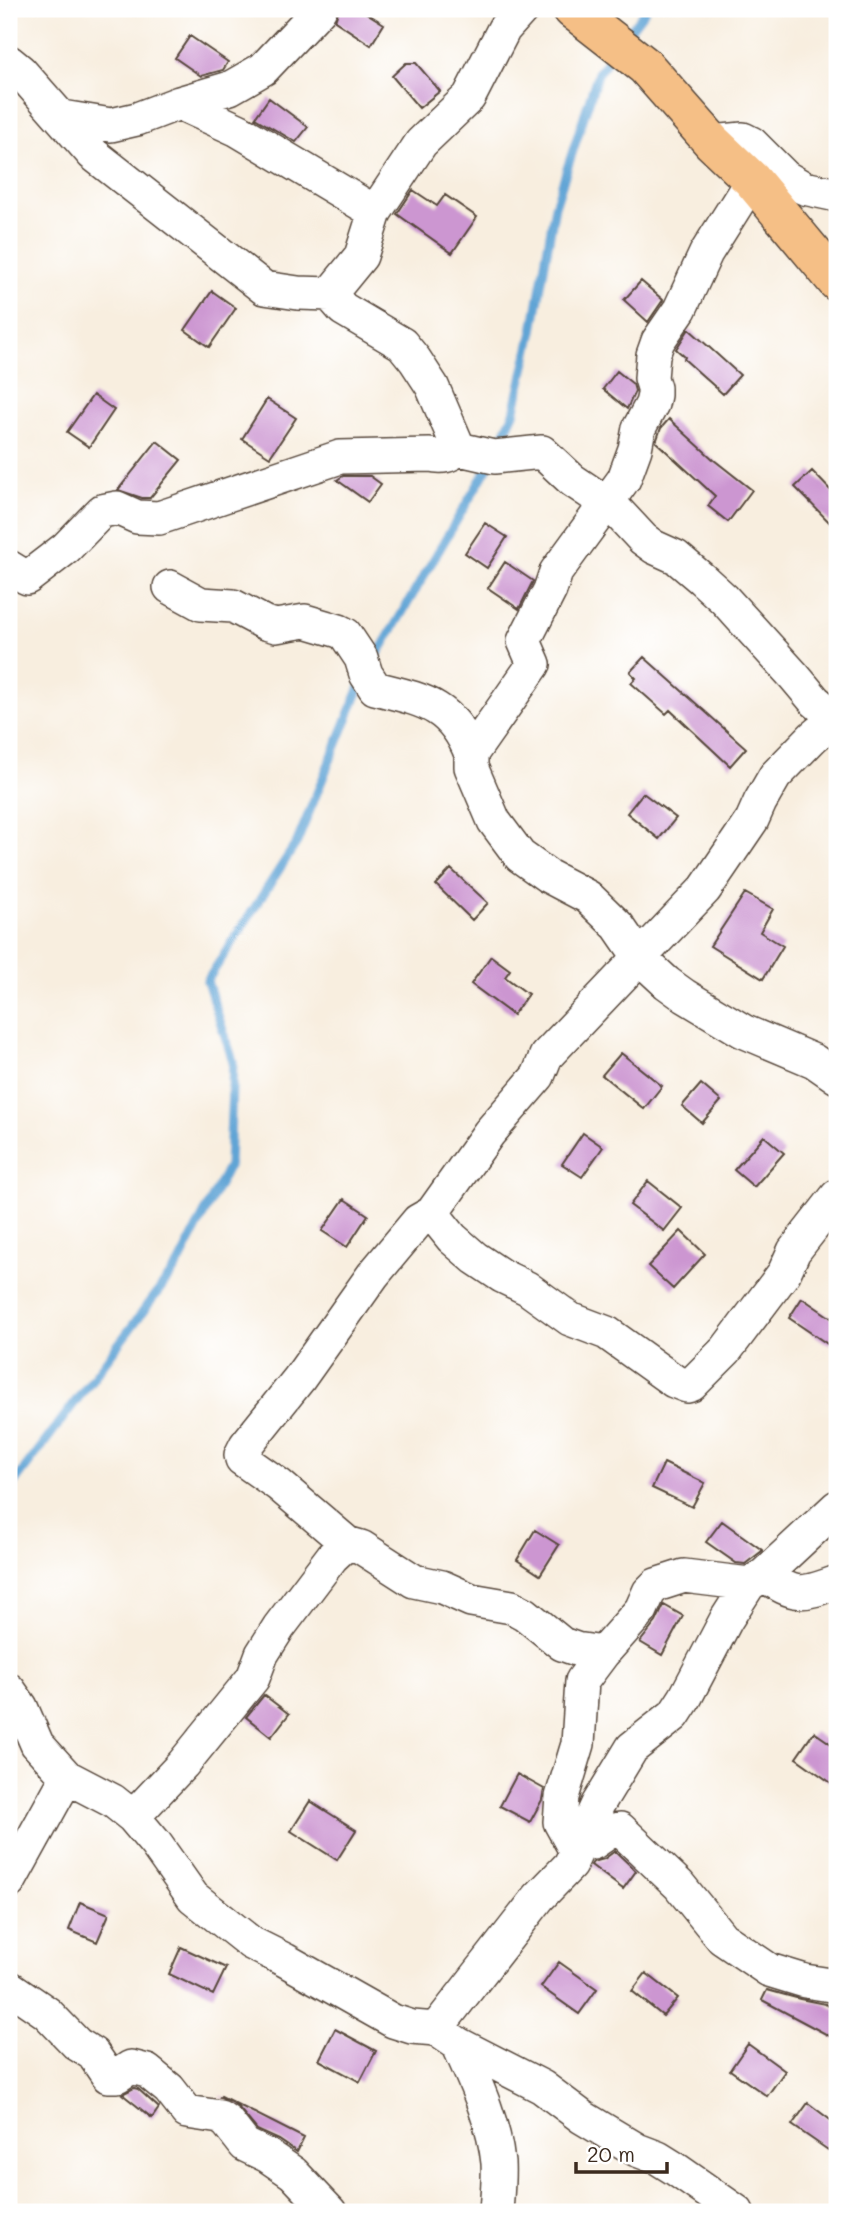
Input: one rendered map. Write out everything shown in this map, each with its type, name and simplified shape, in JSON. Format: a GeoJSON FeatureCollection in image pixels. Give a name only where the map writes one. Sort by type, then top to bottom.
{"type":"FeatureCollection","features":[{"type":"Feature","properties":{"kind":"highway"},"geometry":{"type":"LineString","coordinates":[[580,15],[645,66],[712,142],[752,180],[837,282]]}},
{"type":"Feature","properties":{"kind":"street"},"geometry":{"type":"LineString","coordinates":[[62,117],[111,125],[230,89],[263,69],[320,9]]}},
{"type":"Feature","properties":{"kind":"street"},"geometry":{"type":"LineString","coordinates":[[330,294],[361,256],[376,212],[421,143],[469,97],[504,29],[522,9]]}},
{"type":"Feature","properties":{"kind":"street"},"geometry":{"type":"LineString","coordinates":[[9,62],[93,153],[264,288],[330,294],[342,309],[401,344],[432,386],[459,449]]}},
{"type":"Feature","properties":{"kind":"street"},"geometry":{"type":"LineString","coordinates":[[179,103],[237,130],[376,212]]}},
{"type":"Feature","properties":{"kind":"street"},"geometry":{"type":"LineString","coordinates":[[712,142],[743,139],[751,143],[785,177],[804,188],[837,195]]}},
{"type":"Feature","properties":{"kind":"street"},"geometry":{"type":"LineString","coordinates":[[471,754],[534,664],[525,647],[526,634],[550,590],[556,572],[624,479],[639,428],[652,404],[654,388],[650,378],[658,341],[680,309],[706,253],[752,180]]}},
{"type":"Feature","properties":{"kind":"street"},"geometry":{"type":"LineString","coordinates":[[15,579],[66,548],[102,511],[117,508],[136,517],[159,518],[340,457],[440,457],[448,456],[459,449],[494,457],[542,452],[572,480],[615,509],[643,539],[676,557],[724,600],[815,701],[836,717],[775,776],[752,820],[705,889],[546,1056],[538,1076],[489,1133],[432,1213],[418,1221],[373,1275],[241,1455],[242,1459],[279,1485],[346,1543],[361,1547],[414,1581],[442,1587],[471,1600],[512,1607],[525,1614],[562,1644],[603,1653]]}},
{"type":"Feature","properties":{"kind":"street"},"geometry":{"type":"LineString","coordinates":[[170,587],[201,604],[233,606],[276,626],[305,621],[345,634],[361,658],[366,674],[375,688],[423,700],[454,723],[464,736],[471,754],[471,767],[494,821],[529,863],[588,897],[618,926],[640,958],[685,996],[730,1025],[814,1061],[837,1077]]}},
{"type":"Feature","properties":{"kind":"street"},"geometry":{"type":"LineString","coordinates":[[432,1213],[452,1238],[475,1258],[527,1288],[570,1319],[607,1333],[674,1381],[687,1386],[726,1350],[785,1273],[793,1251],[837,1196]]}},
{"type":"Feature","properties":{"kind":"street"},"geometry":{"type":"LineString","coordinates":[[447,2037],[539,1897],[570,1865],[598,1804],[632,1748],[666,1723],[685,1698],[726,1620],[756,1580],[837,1507]]}},
{"type":"Feature","properties":{"kind":"street"},"geometry":{"type":"LineString","coordinates":[[133,1817],[183,1765],[253,1678],[262,1654],[279,1627],[332,1557],[346,1543]]}},
{"type":"Feature","properties":{"kind":"street"},"geometry":{"type":"LineString","coordinates":[[578,1846],[560,1822],[562,1797],[578,1744],[582,1681],[640,1610],[649,1592],[656,1585],[684,1576],[756,1580],[801,1593],[837,1582]]}},
{"type":"Feature","properties":{"kind":"street"},"geometry":{"type":"LineString","coordinates":[[9,1690],[21,1707],[37,1744],[67,1777],[94,1790],[133,1817],[193,1897],[251,1943],[393,2021],[447,2037],[542,2087],[582,2117],[637,2150],[658,2158],[737,2212]]}},
{"type":"Feature","properties":{"kind":"street"},"geometry":{"type":"LineString","coordinates":[[9,1882],[67,1777]]}},
{"type":"Feature","properties":{"kind":"street"},"geometry":{"type":"LineString","coordinates":[[578,1846],[593,1843],[612,1830],[620,1829],[678,1885],[722,1938],[769,1970],[805,1981],[837,1986]]}},
{"type":"Feature","properties":{"kind":"street"},"geometry":{"type":"LineString","coordinates":[[9,1987],[47,2013],[77,2044],[93,2054],[108,2076],[117,2076],[131,2067],[147,2071],[169,2089],[187,2112],[220,2118],[227,2122],[246,2146],[268,2156],[293,2174],[330,2212]]}},
{"type":"Feature","properties":{"kind":"street"},"geometry":{"type":"LineString","coordinates":[[447,2037],[485,2108],[498,2165],[496,2212]]}},
{"type":"Feature","properties":{"kind":"building"},"geometry":{"type":"Polygon","coordinates":[[[339,9],[360,9],[384,24],[371,45],[335,21],[339,9]]]}},
{"type":"Feature","properties":{"kind":"building"},"geometry":{"type":"Polygon","coordinates":[[[190,36],[228,62],[223,70],[201,76],[175,58],[190,36]]]}},
{"type":"Feature","properties":{"kind":"building"},"geometry":{"type":"Polygon","coordinates":[[[406,63],[416,63],[440,91],[419,108],[392,76],[406,63]]]}},
{"type":"Feature","properties":{"kind":"building"},"geometry":{"type":"Polygon","coordinates":[[[269,98],[308,127],[296,142],[255,118],[269,98]]]}},
{"type":"Feature","properties":{"kind":"building"},"geometry":{"type":"Polygon","coordinates":[[[413,190],[437,206],[445,195],[477,217],[452,253],[397,214],[413,190]]]}},
{"type":"Feature","properties":{"kind":"building"},"geometry":{"type":"Polygon","coordinates":[[[641,281],[663,300],[648,322],[624,300],[641,281]]]}},
{"type":"Feature","properties":{"kind":"building"},"geometry":{"type":"Polygon","coordinates":[[[212,291],[236,308],[209,347],[185,330],[212,291]]]}},
{"type":"Feature","properties":{"kind":"building"},"geometry":{"type":"Polygon","coordinates":[[[689,329],[740,375],[723,394],[676,349],[689,329]]]}},
{"type":"Feature","properties":{"kind":"building"},"geometry":{"type":"Polygon","coordinates":[[[617,371],[633,384],[635,391],[627,409],[603,389],[617,371]]]}},
{"type":"Feature","properties":{"kind":"building"},"geometry":{"type":"Polygon","coordinates":[[[93,395],[114,410],[89,447],[67,432],[93,395]]]}},
{"type":"Feature","properties":{"kind":"building"},"geometry":{"type":"Polygon","coordinates":[[[267,399],[296,418],[270,457],[242,439],[267,399]]]}},
{"type":"Feature","properties":{"kind":"building"},"geometry":{"type":"Polygon","coordinates":[[[669,419],[752,490],[728,522],[708,506],[715,496],[656,442],[661,428],[669,419]]]}},
{"type":"Feature","properties":{"kind":"building"},"geometry":{"type":"Polygon","coordinates":[[[157,441],[181,460],[150,498],[118,490],[157,441]]]}},
{"type":"Feature","properties":{"kind":"building"},"geometry":{"type":"Polygon","coordinates":[[[812,471],[837,497],[837,530],[795,487],[812,471]]]}},
{"type":"Feature","properties":{"kind":"building"},"geometry":{"type":"Polygon","coordinates":[[[343,476],[370,476],[381,484],[368,502],[337,480],[343,476]]]}},
{"type":"Feature","properties":{"kind":"building"},"geometry":{"type":"Polygon","coordinates":[[[485,523],[507,537],[487,568],[465,553],[485,523]]]}},
{"type":"Feature","properties":{"kind":"building"},"geometry":{"type":"Polygon","coordinates":[[[505,562],[533,581],[519,609],[488,588],[505,562]]]}},
{"type":"Feature","properties":{"kind":"building"},"geometry":{"type":"Polygon","coordinates":[[[644,657],[746,748],[730,766],[670,710],[666,714],[631,683],[636,678],[630,672],[644,657]]]}},
{"type":"Feature","properties":{"kind":"building"},"geometry":{"type":"Polygon","coordinates":[[[643,793],[676,818],[659,839],[627,813],[643,793]]]}},
{"type":"Feature","properties":{"kind":"building"},"geometry":{"type":"Polygon","coordinates":[[[451,869],[488,903],[472,920],[436,885],[451,869]]]}},
{"type":"Feature","properties":{"kind":"building"},"geometry":{"type":"Polygon","coordinates":[[[745,893],[773,909],[760,932],[783,946],[763,979],[710,946],[745,893]]]}},
{"type":"Feature","properties":{"kind":"building"},"geometry":{"type":"Polygon","coordinates":[[[491,956],[510,970],[505,977],[528,994],[513,1015],[471,984],[491,956]]]}},
{"type":"Feature","properties":{"kind":"building"},"geometry":{"type":"Polygon","coordinates":[[[621,1053],[662,1086],[644,1109],[602,1075],[621,1053]]]}},
{"type":"Feature","properties":{"kind":"building"},"geometry":{"type":"Polygon","coordinates":[[[701,1084],[721,1101],[702,1123],[682,1106],[701,1084]]]}},
{"type":"Feature","properties":{"kind":"building"},"geometry":{"type":"Polygon","coordinates":[[[583,1133],[603,1147],[582,1177],[562,1164],[583,1133]]]}},
{"type":"Feature","properties":{"kind":"building"},"geometry":{"type":"Polygon","coordinates":[[[764,1136],[784,1153],[754,1187],[734,1170],[764,1136]]]}},
{"type":"Feature","properties":{"kind":"building"},"geometry":{"type":"Polygon","coordinates":[[[648,1181],[682,1208],[664,1231],[630,1205],[648,1181]]]}},
{"type":"Feature","properties":{"kind":"building"},"geometry":{"type":"Polygon","coordinates":[[[344,1199],[368,1215],[347,1247],[322,1231],[344,1199]]]}},
{"type":"Feature","properties":{"kind":"building"},"geometry":{"type":"Polygon","coordinates":[[[681,1231],[705,1254],[673,1289],[648,1266],[681,1231]]]}},
{"type":"Feature","properties":{"kind":"building"},"geometry":{"type":"Polygon","coordinates":[[[802,1298],[837,1322],[837,1332],[829,1345],[789,1318],[802,1298]]]}},
{"type":"Feature","properties":{"kind":"building"},"geometry":{"type":"Polygon","coordinates":[[[664,1463],[705,1483],[692,1507],[652,1488],[664,1463]]]}},
{"type":"Feature","properties":{"kind":"building"},"geometry":{"type":"Polygon","coordinates":[[[722,1521],[762,1551],[745,1564],[736,1563],[706,1542],[722,1521]]]}},
{"type":"Feature","properties":{"kind":"building"},"geometry":{"type":"Polygon","coordinates":[[[535,1530],[559,1545],[540,1575],[517,1560],[535,1530]]]}},
{"type":"Feature","properties":{"kind":"building"},"geometry":{"type":"Polygon","coordinates":[[[664,1605],[683,1616],[662,1655],[640,1642],[656,1622],[664,1605]]]}},
{"type":"Feature","properties":{"kind":"building"},"geometry":{"type":"Polygon","coordinates":[[[264,1695],[289,1714],[271,1737],[246,1717],[264,1695]]]}},
{"type":"Feature","properties":{"kind":"building"},"geometry":{"type":"Polygon","coordinates":[[[814,1732],[837,1748],[837,1787],[796,1758],[814,1732]]]}},
{"type":"Feature","properties":{"kind":"building"},"geometry":{"type":"Polygon","coordinates":[[[517,1774],[544,1789],[542,1800],[530,1822],[500,1806],[517,1774]]]}},
{"type":"Feature","properties":{"kind":"building"},"geometry":{"type":"Polygon","coordinates":[[[310,1801],[356,1830],[337,1860],[291,1831],[310,1801]]]}},
{"type":"Feature","properties":{"kind":"building"},"geometry":{"type":"Polygon","coordinates":[[[615,1851],[636,1871],[623,1889],[591,1865],[615,1851]]]}},
{"type":"Feature","properties":{"kind":"building"},"geometry":{"type":"Polygon","coordinates":[[[80,1902],[109,1914],[97,1942],[69,1930],[80,1902]]]}},
{"type":"Feature","properties":{"kind":"building"},"geometry":{"type":"Polygon","coordinates":[[[181,1947],[226,1968],[213,1995],[169,1974],[181,1947]]]}},
{"type":"Feature","properties":{"kind":"building"},"geometry":{"type":"Polygon","coordinates":[[[559,1962],[597,1989],[579,2014],[541,1987],[559,1962]]]}},
{"type":"Feature","properties":{"kind":"building"},"geometry":{"type":"Polygon","coordinates":[[[646,1973],[678,1998],[663,2016],[632,1991],[646,1973]]]}},
{"type":"Feature","properties":{"kind":"building"},"geometry":{"type":"Polygon","coordinates":[[[767,1990],[825,2004],[837,2010],[837,2040],[762,2000],[767,1990]]]}},
{"type":"Feature","properties":{"kind":"building"},"geometry":{"type":"Polygon","coordinates":[[[335,2029],[376,2051],[360,2082],[319,2060],[335,2029]]]}},
{"type":"Feature","properties":{"kind":"building"},"geometry":{"type":"Polygon","coordinates":[[[748,2044],[785,2071],[767,2096],[730,2070],[748,2044]]]}},
{"type":"Feature","properties":{"kind":"building"},"geometry":{"type":"Polygon","coordinates":[[[134,2088],[159,2108],[152,2118],[122,2094],[134,2088]]]}},
{"type":"Feature","properties":{"kind":"building"},"geometry":{"type":"Polygon","coordinates":[[[231,2101],[304,2138],[297,2152],[257,2130],[231,2101]]]}},
{"type":"Feature","properties":{"kind":"building"},"geometry":{"type":"Polygon","coordinates":[[[808,2103],[837,2125],[837,2138],[828,2150],[792,2125],[808,2103]]]}},
{"type":"Feature","properties":{"kind":"waterway"},"geometry":{"type":"LineString","coordinates":[[624,38],[646,9]]}},
{"type":"Feature","properties":{"kind":"waterway"},"geometry":{"type":"LineString","coordinates":[[497,449],[514,413],[533,331],[555,206],[598,73],[614,52]]}},
{"type":"Feature","properties":{"kind":"waterway"},"geometry":{"type":"LineString","coordinates":[[372,664],[491,462]]}},
{"type":"Feature","properties":{"kind":"waterway"},"geometry":{"type":"LineString","coordinates":[[9,1490],[178,1265],[229,1165],[233,1061],[207,981],[297,842],[362,682]]}}]}
